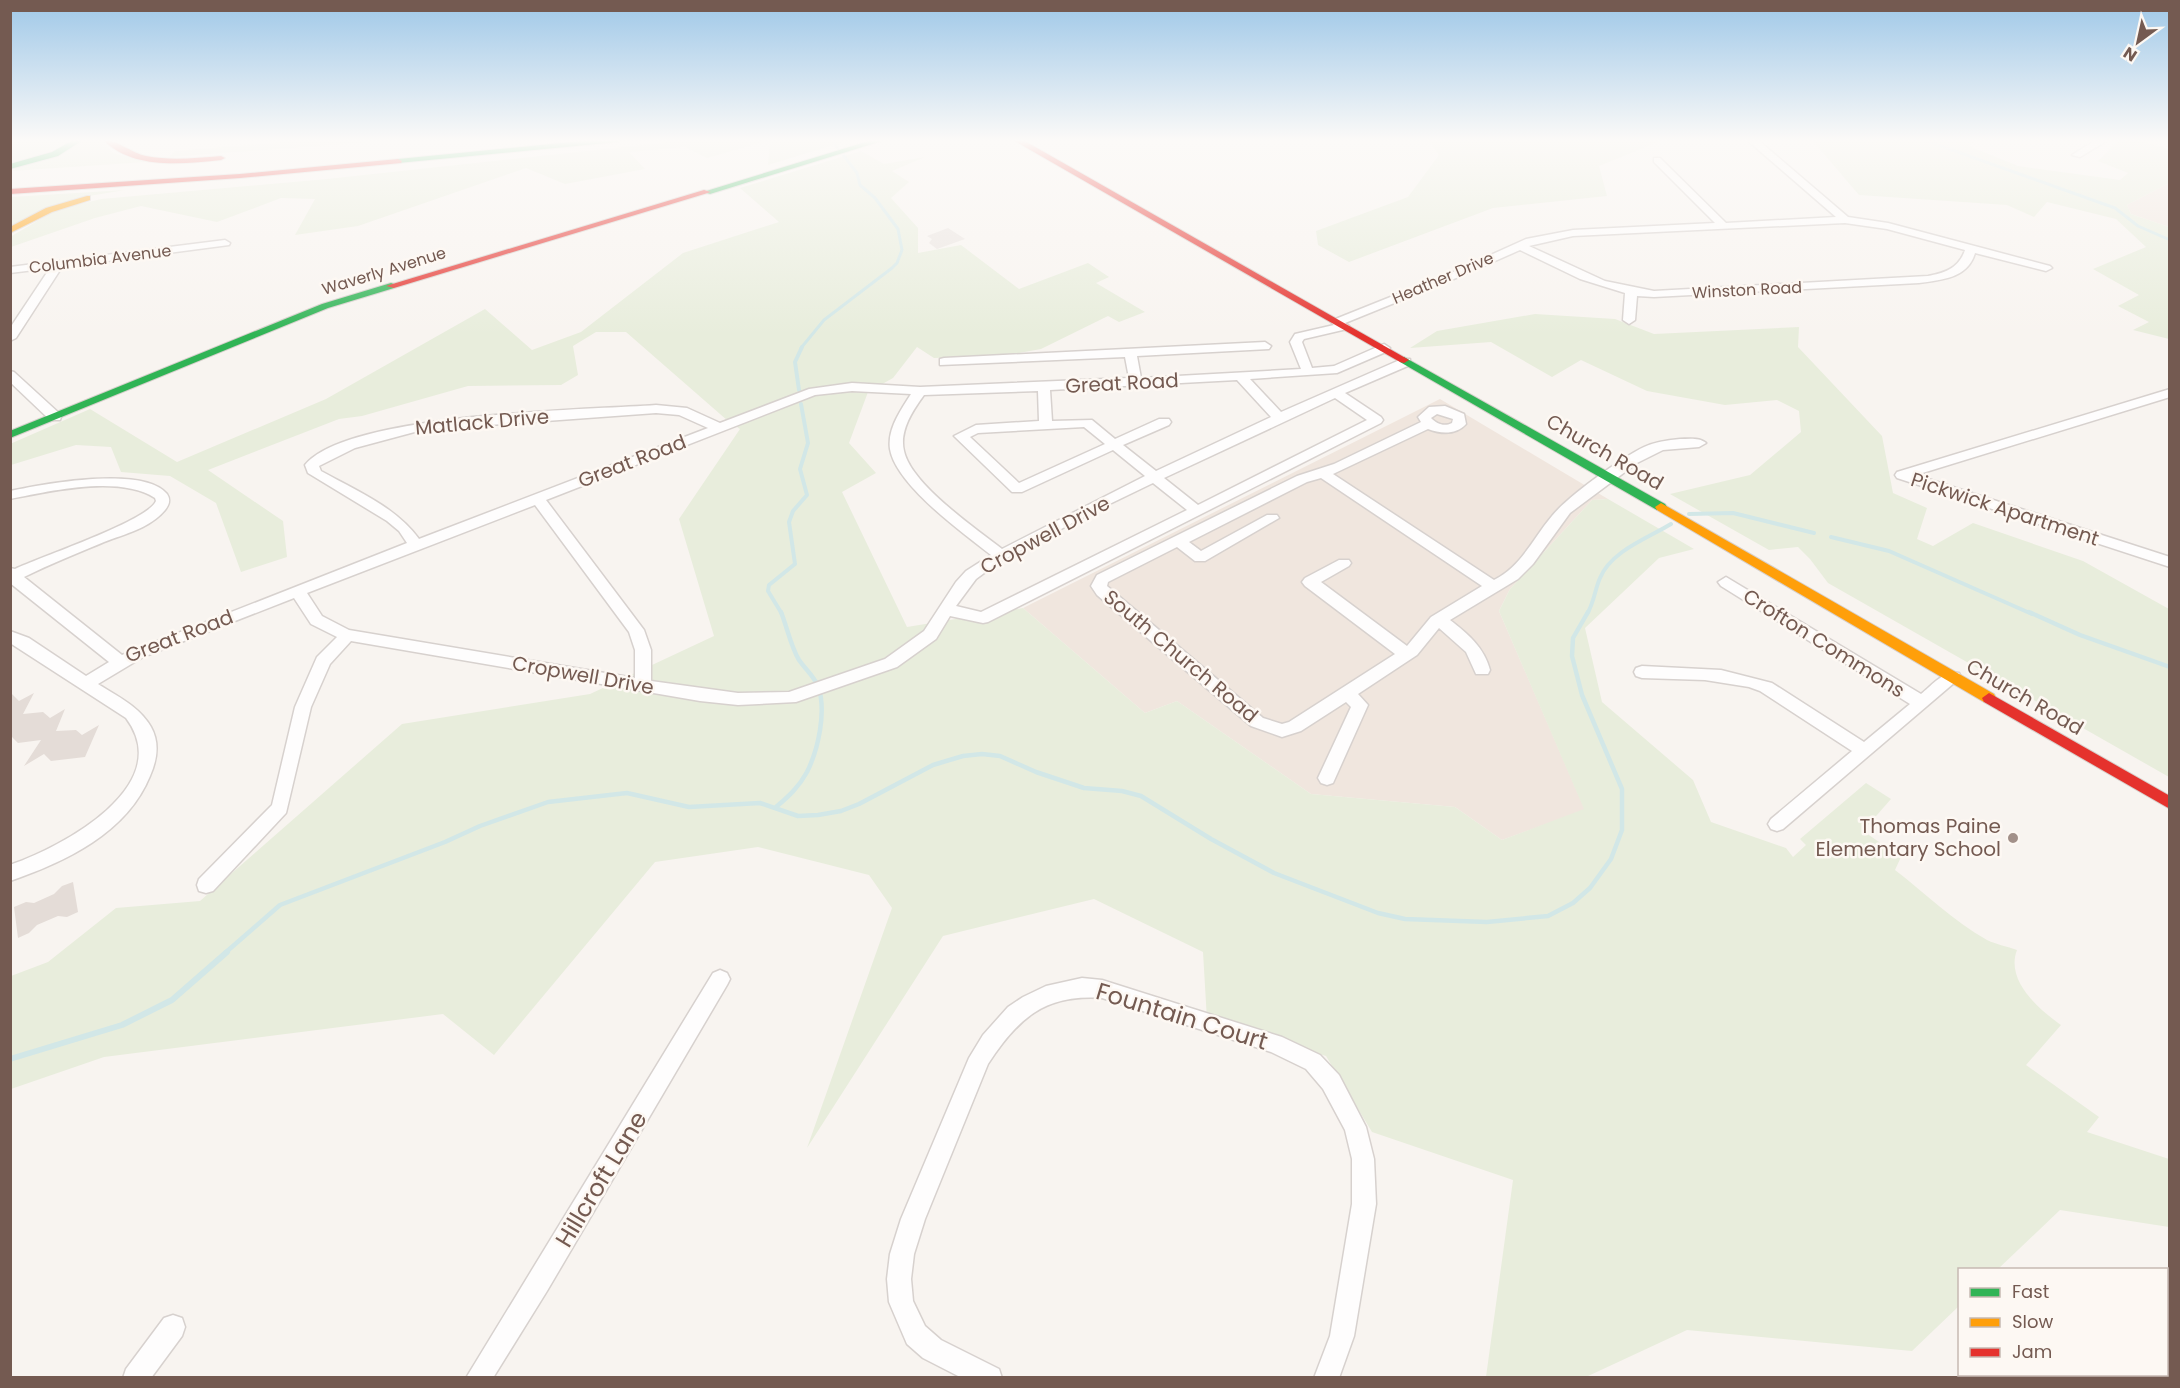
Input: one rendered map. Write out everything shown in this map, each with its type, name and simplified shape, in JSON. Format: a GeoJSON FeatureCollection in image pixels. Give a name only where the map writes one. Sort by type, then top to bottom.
{"type":"FeatureCollection","features":[{"type":"Feature","properties":{"kind":"main road"},"geometry":{"type":"LineString","coordinates":[[10,231],[64,205]]}},
{"type":"Feature","properties":{"kind":"main road","name":"Waverly Avenue"},"geometry":{"type":"LineString","coordinates":[[10,435],[325,306],[664,205]]}},
{"type":"Feature","properties":{"kind":"main road","name":"Church Road"},"geometry":{"type":"LineString","coordinates":[[1131,205],[1656,504],[2169,803]]}},
{"type":"Feature","properties":{"kind":"street"},"geometry":{"type":"LineString","coordinates":[[1703,205],[1724,225]]}},
{"type":"Feature","properties":{"kind":"street"},"geometry":{"type":"LineString","coordinates":[[1827,205],[1845,220]]}},
{"type":"Feature","properties":{"kind":"street","name":"Heather Drive"},"geometry":{"type":"LineString","coordinates":[[1340,324],[1520,245],[1539,238],[1572,232],[1845,220],[1888,226],[2046,268]]}},
{"type":"Feature","properties":{"kind":"street","name":"Columbia Avenue"},"geometry":{"type":"LineString","coordinates":[[10,270],[225,243]]}},
{"type":"Feature","properties":{"kind":"street","name":"Winston Road"},"geometry":{"type":"LineString","coordinates":[[1520,245],[1592,280],[1631,293],[1669,294],[1919,280],[1960,269],[1967,263],[1971,249]]}},
{"type":"Feature","properties":{"kind":"street"},"geometry":{"type":"LineString","coordinates":[[10,338],[58,264]]}},
{"type":"Feature","properties":{"kind":"street"},"geometry":{"type":"LineString","coordinates":[[1629,320],[1631,293]]}},
{"type":"Feature","properties":{"kind":"street"},"geometry":{"type":"LineString","coordinates":[[1308,372],[1296,342],[1299,337],[1340,324]]}},
{"type":"Feature","properties":{"kind":"street"},"geometry":{"type":"LineString","coordinates":[[944,362],[1265,346]]}},
{"type":"Feature","properties":{"kind":"street","name":"Great Road"},"geometry":{"type":"LineString","coordinates":[[12,576],[119,661],[137,652],[797,398],[824,390],[852,387],[920,391],[1044,387],[1308,372],[1337,369],[1384,348]]}},
{"type":"Feature","properties":{"kind":"street"},"geometry":{"type":"LineString","coordinates":[[1130,353],[1136,382]]}},
{"type":"Feature","properties":{"kind":"street","name":"Cropwell Drive"},"geometry":{"type":"LineString","coordinates":[[298,591],[311,616],[322,627],[348,635],[718,698],[776,700],[790,698],[891,663],[930,635],[945,609],[971,575],[1001,555],[1090,508],[1279,418],[1406,362]]}},
{"type":"Feature","properties":{"kind":"street"},"geometry":{"type":"LineString","coordinates":[[10,375],[55,417]]}},
{"type":"Feature","properties":{"kind":"street"},"geometry":{"type":"LineString","coordinates":[[1240,375],[1279,418]]}},
{"type":"Feature","properties":{"kind":"street"},"geometry":{"type":"LineString","coordinates":[[1044,387],[1046,424]]}},
{"type":"Feature","properties":{"kind":"street"},"geometry":{"type":"LineString","coordinates":[[920,391],[898,429],[897,450],[901,461],[912,478],[940,505],[1001,555]]}},
{"type":"Feature","properties":{"kind":"street"},"geometry":{"type":"LineString","coordinates":[[945,609],[982,618],[1376,420],[1336,393]]}},
{"type":"Feature","properties":{"kind":"street","name":"Pickwick Apartment"},"geometry":{"type":"LineString","coordinates":[[2169,393],[1902,476],[2169,562]]}},
{"type":"Feature","properties":{"kind":"street","name":"Matlack Drive"},"geometry":{"type":"LineString","coordinates":[[416,545],[404,528],[392,518],[315,473],[312,465],[315,461],[329,453],[406,428],[434,424],[656,410],[682,411],[719,428]]}},
{"type":"Feature","properties":{"kind":"street"},"geometry":{"type":"LineString","coordinates":[[1164,422],[1114,445],[1017,489],[961,436],[976,429],[1087,423],[1114,445],[1197,511]]}},
{"type":"Feature","properties":{"kind":"street","name":"South Church Road"},"geometry":{"type":"LineString","coordinates":[[1428,424],[1339,467],[1313,474],[1177,540],[1102,579],[1099,586],[1102,591],[1257,722],[1270,729],[1282,731],[1295,727],[1407,654],[1439,620],[1515,575],[1530,560],[1568,507],[1585,492],[1650,450],[1675,443],[1699,443]]}},
{"type":"Feature","properties":{"kind":"street"},"geometry":{"type":"LineString","coordinates":[[1323,472],[1493,586]]}},
{"type":"Feature","properties":{"kind":"street"},"geometry":{"type":"LineString","coordinates":[[10,495],[80,484],[122,482],[148,488],[160,494],[163,500],[157,511],[133,524],[12,576]]}},
{"type":"Feature","properties":{"kind":"street"},"geometry":{"type":"LineString","coordinates":[[537,498],[636,630],[642,641],[645,663],[642,686]]}},
{"type":"Feature","properties":{"kind":"street"},"geometry":{"type":"LineString","coordinates":[[1177,540],[1200,558],[1272,518]]}},
{"type":"Feature","properties":{"kind":"street"},"geometry":{"type":"LineString","coordinates":[[1344,563],[1310,582],[1407,654]]}},
{"type":"Feature","properties":{"kind":"street","name":"Crofton Commons"},"geometry":{"type":"LineString","coordinates":[[1726,582],[1922,703]]}},
{"type":"Feature","properties":{"kind":"street"},"geometry":{"type":"LineString","coordinates":[[1439,620],[1472,648],[1481,659],[1482,670]]}},
{"type":"Feature","properties":{"kind":"street"},"geometry":{"type":"LineString","coordinates":[[207,885],[280,808],[303,707],[323,662],[348,635]]}},
{"type":"Feature","properties":{"kind":"street"},"geometry":{"type":"LineString","coordinates":[[10,636],[23,642],[132,714],[147,733],[150,746],[148,760],[132,792],[86,837],[41,861],[10,873]]}},
{"type":"Feature","properties":{"kind":"street"},"geometry":{"type":"LineString","coordinates":[[85,684],[119,661]]}},
{"type":"Feature","properties":{"kind":"street"},"geometry":{"type":"LineString","coordinates":[[1642,672],[1735,677],[1751,681],[1767,687],[1865,751]]}},
{"type":"Feature","properties":{"kind":"street","name":"Crofton Commons"},"geometry":{"type":"LineString","coordinates":[[1777,824],[1953,677]]}},
{"type":"Feature","properties":{"kind":"street"},"geometry":{"type":"LineString","coordinates":[[1327,778],[1360,705],[1347,693]]}},
{"type":"Feature","properties":{"kind":"street","name":"Hillcroft Lane"},"geometry":{"type":"LineString","coordinates":[[478,1377],[546,1273],[720,979]]}},
{"type":"Feature","properties":{"kind":"street","name":"Fountain Court"},"geometry":{"type":"LineString","coordinates":[[990,1377],[932,1349],[915,1335],[902,1302],[899,1279],[902,1254],[913,1219],[980,1058],[990,1042],[1011,1018],[1040,997],[1067,987],[1083,986],[1102,989],[1275,1044],[1313,1062],[1331,1082],[1355,1127],[1363,1159],[1364,1204],[1342,1336],[1326,1377]]}},
{"type":"Feature","properties":{"kind":"street"},"geometry":{"type":"LineString","coordinates":[[135,1377],[173,1327]]}},
{"type":"Feature","properties":{"kind":"shaded area"},"geometry":{"type":"Polygon","coordinates":[[[2127,205],[2169,205],[2169,227],[2131,214],[2127,205]]]}},
{"type":"Feature","properties":{"kind":"shaded area"},"geometry":{"type":"Polygon","coordinates":[[[948,228],[965,239],[937,249],[929,243],[932,239],[927,236],[948,228]]]}},
{"type":"Feature","properties":{"kind":"shaded area"},"geometry":{"type":"Polygon","coordinates":[[[1440,399],[1608,499],[1592,500],[1510,589],[1499,611],[1585,810],[1502,840],[1455,807],[1311,794],[1177,701],[1145,713],[1023,608],[1440,399]]]}},
{"type":"Feature","properties":{"kind":"green space"},"geometry":{"type":"Polygon","coordinates":[[[11,205],[62,205],[11,227],[11,205]]]}},
{"type":"Feature","properties":{"kind":"green space"},"geometry":{"type":"Polygon","coordinates":[[[77,205],[263,205],[217,222],[141,206],[95,218],[11,247],[10,237],[56,210],[77,205]]]}},
{"type":"Feature","properties":{"kind":"green space"},"geometry":{"type":"Polygon","coordinates":[[[312,205],[419,205],[358,226],[295,235],[312,205]]]}},
{"type":"Feature","properties":{"kind":"green space"},"geometry":{"type":"Polygon","coordinates":[[[759,205],[897,205],[918,228],[918,253],[961,245],[1019,289],[1088,263],[1109,277],[1096,283],[1145,312],[1119,322],[1108,316],[1041,349],[1001,356],[934,358],[917,347],[893,378],[868,392],[849,443],[876,473],[842,492],[907,627],[1023,608],[1145,713],[1177,701],[1311,794],[1455,807],[1502,840],[1584,809],[1499,611],[1510,589],[1592,500],[1608,499],[1694,549],[1659,558],[1585,628],[1602,702],[1693,780],[1711,822],[1786,848],[1793,857],[1806,845],[1800,839],[1866,783],[1891,799],[1863,831],[1901,857],[1895,870],[1951,916],[1987,940],[2017,950],[2016,973],[2020,983],[2035,1003],[2061,1025],[2026,1065],[2099,1117],[2087,1132],[2169,1159],[2169,1227],[2060,1210],[1999,1268],[1958,1268],[1958,1307],[1912,1351],[1687,1330],[1586,1377],[1486,1377],[1513,1180],[1372,1132],[1326,1056],[1207,1020],[1203,952],[1094,899],[943,936],[807,1148],[892,908],[869,875],[758,847],[655,862],[494,1055],[443,1014],[104,1057],[11,1089],[11,976],[48,962],[116,908],[200,901],[402,724],[590,694],[714,636],[679,519],[740,429],[626,332],[596,332],[573,346],[578,375],[561,385],[468,386],[362,416],[339,419],[208,470],[283,521],[287,557],[241,572],[216,503],[170,476],[121,472],[111,447],[76,445],[11,465],[10,444],[90,409],[177,462],[326,399],[485,309],[532,350],[581,332],[683,253],[779,222],[759,205]]]}},
{"type":"Feature","properties":{"kind":"green space"},"geometry":{"type":"Polygon","coordinates":[[[1387,205],[1524,205],[1493,208],[1349,262],[1318,245],[1316,231],[1387,205]]]}},
{"type":"Feature","properties":{"kind":"green space"},"geometry":{"type":"Polygon","coordinates":[[[2004,205],[2045,205],[2034,217],[2004,205]]]}},
{"type":"Feature","properties":{"kind":"green space"},"geometry":{"type":"Polygon","coordinates":[[[2058,205],[2127,205],[2131,214],[2169,227],[2169,339],[2133,330],[2149,322],[2118,306],[2139,295],[2093,269],[2146,247],[2116,219],[2058,205]]]}},
{"type":"Feature","properties":{"kind":"green space"},"geometry":{"type":"Polygon","coordinates":[[[1535,314],[1615,319],[1654,334],[1799,327],[1798,347],[1882,436],[1893,493],[1927,508],[1917,539],[1933,546],[1973,523],[2083,561],[2169,609],[2169,777],[1828,583],[1798,547],[1769,550],[1670,494],[1750,475],[1801,432],[1799,411],[1777,400],[1725,405],[1647,391],[1581,360],[1552,377],[1491,342],[1410,348],[1437,331],[1535,314]]]}},
{"type":"Feature","properties":{"kind":"building"},"geometry":{"type":"Polygon","coordinates":[[[10,692],[19,701],[34,693],[23,714],[43,712],[50,718],[65,709],[56,731],[76,730],[82,735],[99,725],[85,757],[51,761],[44,754],[24,766],[41,740],[18,743],[12,737],[10,740],[10,692]]]}},
{"type":"Feature","properties":{"kind":"building"},"geometry":{"type":"Polygon","coordinates":[[[73,882],[78,912],[67,917],[58,916],[37,925],[29,933],[18,938],[14,907],[26,902],[34,903],[73,882]]]}},
{"type":"Feature","properties":{"kind":"waterway"},"geometry":{"type":"LineString","coordinates":[[801,348],[824,320],[897,263],[902,250],[898,229],[880,205]]}},
{"type":"Feature","properties":{"kind":"waterway"},"geometry":{"type":"LineString","coordinates":[[2106,205],[2115,208],[2138,226],[2170,240]]}},
{"type":"Feature","properties":{"kind":"waterway"},"geometry":{"type":"LineString","coordinates":[[799,390],[795,362],[802,347]]}},
{"type":"Feature","properties":{"kind":"waterway"},"geometry":{"type":"LineString","coordinates":[[781,613],[768,591],[769,585],[795,564],[789,522],[793,511],[807,495],[800,469],[808,443],[801,404]]}},
{"type":"Feature","properties":{"kind":"waterway"},"geometry":{"type":"LineString","coordinates":[[1689,514],[1733,513],[1814,533]]}},
{"type":"Feature","properties":{"kind":"waterway"},"geometry":{"type":"LineString","coordinates":[[1588,613],[1600,578],[1612,560],[1631,546],[1671,524]]}},
{"type":"Feature","properties":{"kind":"waterway"},"geometry":{"type":"LineString","coordinates":[[1831,537],[1889,551],[2032,614]]}},
{"type":"Feature","properties":{"kind":"waterway"},"geometry":{"type":"LineString","coordinates":[[2029,612],[2080,635],[2170,667]]}},
{"type":"Feature","properties":{"kind":"waterway"},"geometry":{"type":"LineString","coordinates":[[776,807],[793,791],[807,772],[818,742],[822,707],[818,686],[796,655],[781,613]]}},
{"type":"Feature","properties":{"kind":"waterway"},"geometry":{"type":"LineString","coordinates":[[225,953],[280,905],[445,842],[480,826],[548,802],[627,793],[689,807],[760,803],[798,816],[818,815],[841,811],[859,804],[933,765],[963,756],[982,754],[1000,756],[1036,772],[1084,788],[1122,791],[1141,796],[1211,839],[1274,873],[1378,913],[1405,919],[1487,922],[1548,916],[1573,903],[1590,888],[1611,859],[1622,830],[1622,789],[1582,695],[1572,656],[1573,638],[1588,613]]}},
{"type":"Feature","properties":{"kind":"waterway"},"geometry":{"type":"LineString","coordinates":[[10,1059],[122,1025],[172,1000],[227,952]]}},
{"type":"Feature","properties":{"kind":"traffic: fast"},"geometry":{"type":"LineString","coordinates":[[10,435],[325,306],[391,286]]}},
{"type":"Feature","properties":{"kind":"traffic: fast"},"geometry":{"type":"LineString","coordinates":[[1404,360],[1661,507]]}},
{"type":"Feature","properties":{"kind":"traffic: slow"},"geometry":{"type":"LineString","coordinates":[[10,231],[49,210],[66,205]]}},
{"type":"Feature","properties":{"kind":"traffic: slow"},"geometry":{"type":"LineString","coordinates":[[1661,507],[1989,698]]}},
{"type":"Feature","properties":{"kind":"traffic: jam"},"geometry":{"type":"LineString","coordinates":[[391,286],[664,205]]}},
{"type":"Feature","properties":{"kind":"traffic: jam"},"geometry":{"type":"LineString","coordinates":[[1131,205],[1404,360]]}},
{"type":"Feature","properties":{"kind":"traffic: jam"},"geometry":{"type":"LineString","coordinates":[[1989,698],[2170,803]]}},
{"type":"Feature","properties":{"kind":"place","name":"Thomas Paine Elementary School"},"geometry":{"type":"Point","coordinates":[2013,838]}}]}
